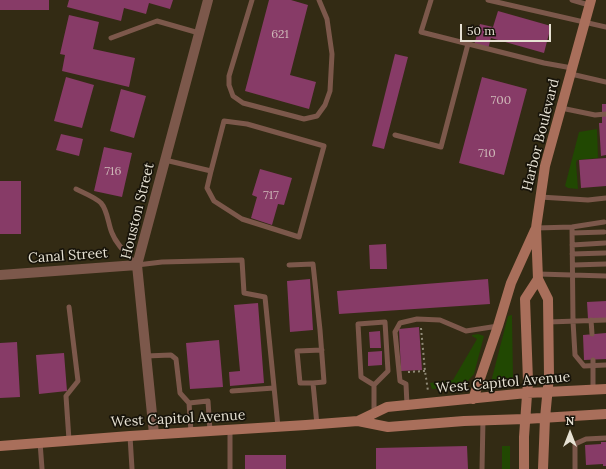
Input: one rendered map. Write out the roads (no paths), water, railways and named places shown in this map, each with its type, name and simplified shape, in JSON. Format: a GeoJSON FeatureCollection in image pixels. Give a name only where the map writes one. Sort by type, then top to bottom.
{"type":"FeatureCollection","features":[{"type":"Feature","properties":{"kind":"main road","name":"Harbor Boulevard"},"geometry":{"type":"LineString","coordinates":[[543,469],[545,418],[549,376],[548,299],[538,277],[536,228],[545,166],[590,2]]}},
{"type":"Feature","properties":{"kind":"main road"},"geometry":{"type":"LineString","coordinates":[[474,399],[511,283],[536,228]]}},
{"type":"Feature","properties":{"kind":"main road"},"geometry":{"type":"LineString","coordinates":[[524,469],[524,437],[528,379],[525,299],[538,277]]}},
{"type":"Feature","properties":{"kind":"main road","name":"West Capitol Avenue"},"geometry":{"type":"LineString","coordinates":[[358,421],[387,407],[527,393],[606,389]]}},
{"type":"Feature","properties":{"kind":"main road","name":"West Capitol Avenue"},"geometry":{"type":"LineString","coordinates":[[0,446],[154,434],[317,425],[358,421],[388,427],[483,420],[606,414]]}},
{"type":"Feature","properties":{"kind":"street","name":"Houston Street"},"geometry":{"type":"LineString","coordinates":[[154,434],[137,265],[208,0]]}},
{"type":"Feature","properties":{"kind":"street","name":"Canal Street"},"geometry":{"type":"LineString","coordinates":[[0,275],[137,265]]}},
{"type":"Feature","properties":{"kind":"lane"},"geometry":{"type":"LineString","coordinates":[[252,0],[229,76],[229,85],[233,96],[243,103],[304,119],[317,116],[325,106],[330,91],[332,54],[327,19],[319,0]]}},
{"type":"Feature","properties":{"kind":"lane"},"geometry":{"type":"LineString","coordinates":[[431,0],[421,32],[544,63],[606,82]]}},
{"type":"Feature","properties":{"kind":"lane"},"geometry":{"type":"LineString","coordinates":[[488,0],[606,27]]}},
{"type":"Feature","properties":{"kind":"lane"},"geometry":{"type":"LineString","coordinates":[[572,0],[590,2]]}},
{"type":"Feature","properties":{"kind":"lane"},"geometry":{"type":"LineString","coordinates":[[111,38],[157,21],[199,33]]}},
{"type":"Feature","properties":{"kind":"lane"},"geometry":{"type":"LineString","coordinates":[[395,135],[441,147],[468,44]]}},
{"type":"Feature","properties":{"kind":"lane"},"geometry":{"type":"LineString","coordinates":[[561,108],[595,115],[606,114]]}},
{"type":"Feature","properties":{"kind":"lane"},"geometry":{"type":"LineString","coordinates":[[224,121],[247,124],[324,146],[299,237],[242,219],[214,201],[206,188],[211,171],[224,121]]}},
{"type":"Feature","properties":{"kind":"lane"},"geometry":{"type":"LineString","coordinates":[[165,160],[211,171]]}},
{"type":"Feature","properties":{"kind":"lane"},"geometry":{"type":"LineString","coordinates":[[76,189],[102,204],[114,239],[137,265],[162,262],[242,260],[244,293],[265,297],[278,427]]}},
{"type":"Feature","properties":{"kind":"lane"},"geometry":{"type":"LineString","coordinates":[[540,197],[588,200],[606,198]]}},
{"type":"Feature","properties":{"kind":"lane"},"geometry":{"type":"LineString","coordinates":[[536,228],[572,227],[604,222]]}},
{"type":"Feature","properties":{"kind":"lane"},"geometry":{"type":"LineString","coordinates":[[572,227],[573,321],[576,355],[584,366],[593,363],[606,365]]}},
{"type":"Feature","properties":{"kind":"lane"},"geometry":{"type":"LineString","coordinates":[[572,233],[604,232]]}},
{"type":"Feature","properties":{"kind":"lane"},"geometry":{"type":"LineString","coordinates":[[572,244],[605,243]]}},
{"type":"Feature","properties":{"kind":"lane"},"geometry":{"type":"LineString","coordinates":[[572,254],[605,253]]}},
{"type":"Feature","properties":{"kind":"lane"},"geometry":{"type":"LineString","coordinates":[[289,265],[313,264],[322,350],[324,382],[300,383],[297,351],[322,350]]}},
{"type":"Feature","properties":{"kind":"lane"},"geometry":{"type":"LineString","coordinates":[[573,265],[606,264]]}},
{"type":"Feature","properties":{"kind":"lane"},"geometry":{"type":"LineString","coordinates":[[538,277],[573,275],[606,276]]}},
{"type":"Feature","properties":{"kind":"lane"},"geometry":{"type":"LineString","coordinates":[[69,307],[78,381],[66,396],[69,440]]}},
{"type":"Feature","properties":{"kind":"lane"},"geometry":{"type":"LineString","coordinates":[[407,405],[406,384],[400,381],[395,332],[400,323],[417,319],[440,320],[466,331],[498,326]]}},
{"type":"Feature","properties":{"kind":"lane"},"geometry":{"type":"LineString","coordinates":[[591,320],[592,334]]}},
{"type":"Feature","properties":{"kind":"lane"},"geometry":{"type":"LineString","coordinates":[[548,322],[606,320]]}},
{"type":"Feature","properties":{"kind":"lane"},"geometry":{"type":"LineString","coordinates":[[374,385],[361,377],[358,324],[385,322],[388,371],[374,385],[374,414]]}},
{"type":"Feature","properties":{"kind":"lane"},"geometry":{"type":"LineString","coordinates":[[146,356],[171,355],[176,359],[180,394],[189,403],[191,432]]}},
{"type":"Feature","properties":{"kind":"lane"},"geometry":{"type":"LineString","coordinates":[[593,363],[593,389]]}},
{"type":"Feature","properties":{"kind":"lane"},"geometry":{"type":"LineString","coordinates":[[314,382],[317,425]]}},
{"type":"Feature","properties":{"kind":"lane"},"geometry":{"type":"LineString","coordinates":[[232,391],[274,388]]}},
{"type":"Feature","properties":{"kind":"lane"},"geometry":{"type":"LineString","coordinates":[[189,403],[208,401],[210,431]]}},
{"type":"Feature","properties":{"kind":"lane"},"geometry":{"type":"LineString","coordinates":[[482,469],[483,420]]}},
{"type":"Feature","properties":{"kind":"lane"},"geometry":{"type":"LineString","coordinates":[[230,430],[230,469]]}},
{"type":"Feature","properties":{"kind":"lane"},"geometry":{"type":"LineString","coordinates":[[130,436],[132,469]]}},
{"type":"Feature","properties":{"kind":"lane"},"geometry":{"type":"LineString","coordinates":[[575,469],[576,444],[586,439],[606,438]]}},
{"type":"Feature","properties":{"kind":"lane"},"geometry":{"type":"LineString","coordinates":[[40,442],[42,469]]}}]}
